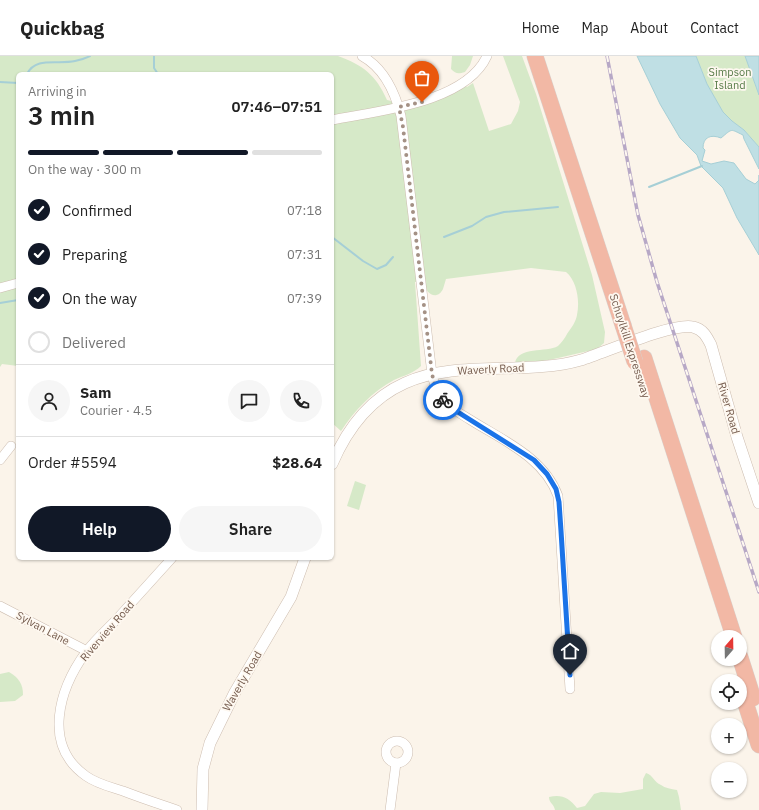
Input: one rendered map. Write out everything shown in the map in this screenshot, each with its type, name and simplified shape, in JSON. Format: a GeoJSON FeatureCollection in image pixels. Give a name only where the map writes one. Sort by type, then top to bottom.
{"type":"FeatureCollection","features":[{"type":"Feature","properties":{"kind":"highway","name":"Schuylkill Expressway"},"geometry":{"type":"LineString","coordinates":[[535,56],[573,160],[732,630]]}},
{"type":"Feature","properties":{"kind":"highway","name":"Schuylkill Expressway"},"geometry":{"type":"LineString","coordinates":[[544,56],[573,160]]}},
{"type":"Feature","properties":{"kind":"highway","name":"Schuylkill Expressway"},"geometry":{"type":"LineString","coordinates":[[640,360],[722,630]]}},
{"type":"Feature","properties":{"kind":"highway"},"geometry":{"type":"LineString","coordinates":[[743,666],[759,715]]}},
{"type":"Feature","properties":{"kind":"highway"},"geometry":{"type":"LineString","coordinates":[[747,708],[759,745]]}},
{"type":"Feature","properties":{"kind":"street"},"geometry":{"type":"LineString","coordinates":[[362,56],[371,62],[383,74],[399,107],[403,127],[432,374],[436,390],[446,404],[534,460],[547,474],[556,489],[559,502],[570,689]]}},
{"type":"Feature","properties":{"kind":"street"},"geometry":{"type":"LineString","coordinates":[[334,120],[399,107],[437,96],[468,80],[478,71],[487,56]]}},
{"type":"Feature","properties":{"kind":"street"},"geometry":{"type":"LineString","coordinates":[[0,288],[16,284]]}},
{"type":"Feature","properties":{"kind":"street","name":"Waverly Road"},"geometry":{"type":"LineString","coordinates":[[334,460],[353,424],[381,396],[403,383],[432,374],[570,363],[663,331],[685,326]]}},
{"type":"Feature","properties":{"kind":"street","name":"River Road"},"geometry":{"type":"LineString","coordinates":[[685,326],[694,327],[701,330],[711,345],[737,437],[759,503]]}},
{"type":"Feature","properties":{"kind":"street"},"geometry":{"type":"LineString","coordinates":[[0,460],[11,446]]}},
{"type":"Feature","properties":{"kind":"street","name":"Riverview Road"},"geometry":{"type":"LineString","coordinates":[[170,560],[87,651],[69,683],[58,715],[59,733],[66,754],[79,771],[95,781],[177,810]]}},
{"type":"Feature","properties":{"kind":"street","name":"Waverly Road"},"geometry":{"type":"LineString","coordinates":[[202,810],[203,770],[210,743],[235,692],[291,597],[304,560]]}},
{"type":"Feature","properties":{"kind":"street","name":"Sylvan Lane"},"geometry":{"type":"LineString","coordinates":[[0,606],[87,651]]}},
{"type":"Feature","properties":{"kind":"street"},"geometry":{"type":"LineString","coordinates":[[390,810],[396,763]]}},
{"type":"Feature","properties":{"kind":"green space"},"geometry":{"type":"Polygon","coordinates":[[[0,56],[338,56],[355,63],[368,72],[383,91],[387,100],[418,107],[466,86],[467,87],[473,83],[489,131],[511,124],[518,111],[520,102],[503,56],[522,56],[536,94],[592,275],[605,332],[604,343],[597,349],[525,365],[515,363],[521,354],[558,346],[576,320],[578,310],[577,292],[573,281],[566,272],[531,268],[446,279],[441,293],[438,295],[429,293],[424,282],[415,282],[421,366],[378,390],[358,409],[341,431],[334,425],[334,72],[16,72],[16,366],[2,364],[0,367],[0,56]]]}},
{"type":"Feature","properties":{"kind":"green space"},"geometry":{"type":"Polygon","coordinates":[[[452,56],[473,56],[470,65],[465,72],[456,73],[451,69],[452,56]]]}},
{"type":"Feature","properties":{"kind":"green space","name":"Simpson Island"},"geometry":{"type":"Polygon","coordinates":[[[696,56],[745,56],[759,95],[759,147],[744,130],[723,112],[707,84],[696,56]]]}},
{"type":"Feature","properties":{"kind":"green space"},"geometry":{"type":"Polygon","coordinates":[[[355,481],[366,485],[359,510],[347,506],[355,481]]]}},
{"type":"Feature","properties":{"kind":"green space"},"geometry":{"type":"Polygon","coordinates":[[[9,672],[20,682],[23,695],[15,701],[0,702],[0,674],[9,672]]]}},
{"type":"Feature","properties":{"kind":"green space"},"geometry":{"type":"Polygon","coordinates":[[[646,773],[663,786],[677,790],[681,810],[555,810],[549,799],[549,797],[558,796],[568,799],[577,808],[585,806],[594,794],[601,792],[620,793],[643,789],[643,779],[646,773]]]}},
{"type":"Feature","properties":{"kind":"water"},"geometry":{"type":"Polygon","coordinates":[[[637,56],[696,56],[707,84],[723,112],[744,130],[759,147],[759,169],[743,135],[732,130],[721,138],[714,136],[708,137],[704,141],[703,148],[705,150],[702,161],[711,164],[724,161],[734,163],[746,179],[755,184],[759,180],[759,255],[737,218],[723,188],[701,166],[697,155],[680,138],[660,104],[637,56]]]}},
{"type":"Feature","properties":{"kind":"water"},"geometry":{"type":"Polygon","coordinates":[[[745,56],[759,56],[759,95],[745,56]]]}},
{"type":"Feature","properties":{"kind":"waterway"},"geometry":{"type":"LineString","coordinates":[[28,72],[31,68],[41,63],[68,62],[90,56]]}},
{"type":"Feature","properties":{"kind":"waterway"},"geometry":{"type":"LineString","coordinates":[[154,56],[154,68],[157,72]]}},
{"type":"Feature","properties":{"kind":"waterway"},"geometry":{"type":"LineString","coordinates":[[0,82],[16,83]]}},
{"type":"Feature","properties":{"kind":"waterway"},"geometry":{"type":"LineString","coordinates":[[649,187],[702,166]]}},
{"type":"Feature","properties":{"kind":"waterway"},"geometry":{"type":"LineString","coordinates":[[444,237],[472,226],[486,217],[504,212],[558,207]]}},
{"type":"Feature","properties":{"kind":"waterway"},"geometry":{"type":"LineString","coordinates":[[334,239],[363,261],[377,269],[386,265],[393,257]]}},
{"type":"Feature","properties":{"kind":"waterway"},"geometry":{"type":"LineString","coordinates":[[0,303],[16,300]]}},
{"type":"Feature","properties":{"kind":"railway"},"geometry":{"type":"LineString","coordinates":[[607,56],[638,215],[657,282],[759,592]]}},
{"type":"Feature","properties":{"kind":"way so far"},"geometry":{"type":"LineString","coordinates":[[422,102],[399,107],[403,127],[432,374],[436,390],[443,400]]}},
{"type":"Feature","properties":{"kind":"route"},"geometry":{"type":"LineString","coordinates":[[443,400],[453,409],[534,460],[547,474],[556,489],[559,502],[570,675]]}}]}
